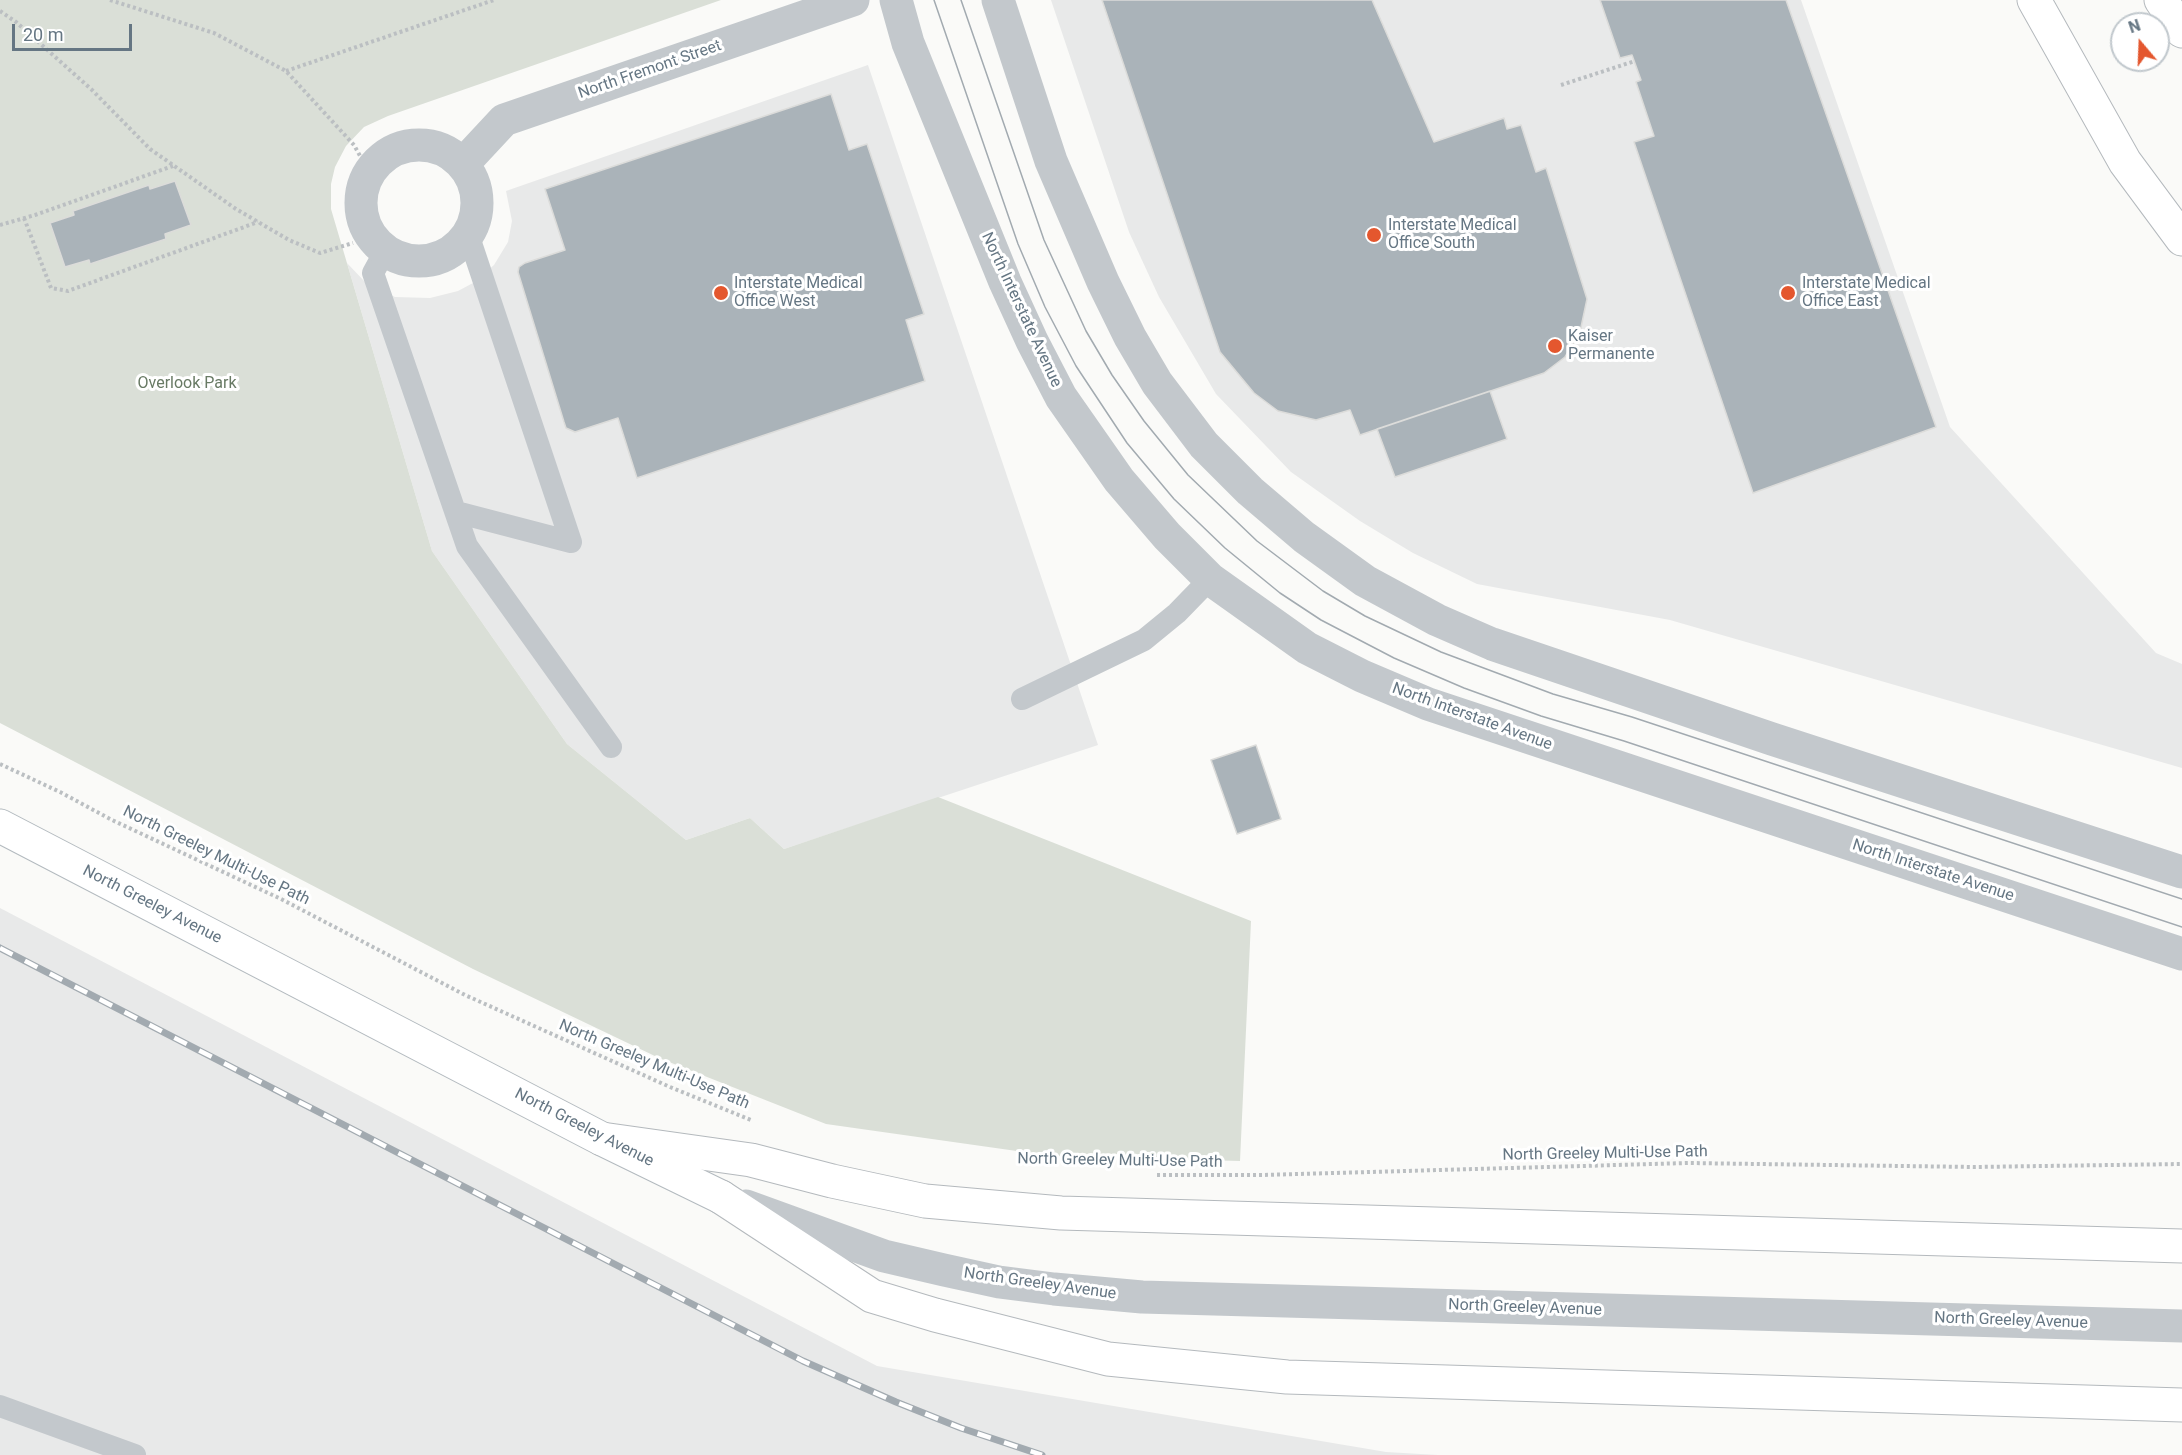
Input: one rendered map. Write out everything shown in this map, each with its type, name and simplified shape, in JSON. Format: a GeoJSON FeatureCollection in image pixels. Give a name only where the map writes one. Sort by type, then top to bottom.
{"type":"FeatureCollection","features":[{"type":"Feature","properties":{"kind":"main road"},"geometry":{"type":"LineString","coordinates":[[2034,0],[2125,162],[2182,239]]}},
{"type":"Feature","properties":{"kind":"main road"},"geometry":{"type":"LineString","coordinates":[[2161,0],[2182,31]]}},
{"type":"Feature","properties":{"kind":"main road","name":"North Greeley Avenue"},"geometry":{"type":"LineString","coordinates":[[0,826],[602,1139],[722,1197]]}},
{"type":"Feature","properties":{"kind":"main road"},"geometry":{"type":"LineString","coordinates":[[602,1139],[751,1160],[832,1181],[925,1201],[1061,1213],[2182,1245]]}},
{"type":"Feature","properties":{"kind":"main road"},"geometry":{"type":"LineString","coordinates":[[722,1197],[872,1296],[935,1315],[1108,1359],[1287,1377],[2182,1405]]}},
{"type":"Feature","properties":{"kind":"street","name":"North Fremont Street"},"geometry":{"type":"LineString","coordinates":[[463,164],[504,120],[853,0]]}},
{"type":"Feature","properties":{"kind":"street","name":"North Interstate Avenue"},"geometry":{"type":"LineString","coordinates":[[896,0],[908,43],[1005,282],[1061,397],[1119,480],[1167,536],[1210,579],[1307,648],[1362,676],[1428,704],[2182,954]]}},
{"type":"Feature","properties":{"kind":"street"},"geometry":{"type":"LineString","coordinates":[[998,0],[1051,161],[1130,337],[1157,383],[1204,445],[1251,491],[1304,537],[1365,581],[1437,620],[1492,644],[1772,739],[2182,872]]}},
{"type":"Feature","properties":{"kind":"street"},"geometry":{"type":"LineString","coordinates":[[422,144],[437,147],[451,154],[463,164],[473,180],[478,198],[476,217],[468,234],[456,248],[439,258],[421,261],[402,259],[378,243],[363,221],[360,205],[369,172],[379,160],[392,151],[422,144]]}},
{"type":"Feature","properties":{"kind":"street","name":"North Greeley Avenue"},"geometry":{"type":"LineString","coordinates":[[722,1197],[884,1256],[999,1282],[1142,1297],[2182,1326]]}},
{"type":"Feature","properties":{"kind":"lane"},"geometry":{"type":"LineString","coordinates":[[456,512],[571,542],[468,234]]}},
{"type":"Feature","properties":{"kind":"lane"},"geometry":{"type":"LineString","coordinates":[[378,243],[373,273],[467,546],[611,747]]}},
{"type":"Feature","properties":{"kind":"lane"},"geometry":{"type":"LineString","coordinates":[[1022,699],[1144,640],[1177,613],[1210,579]]}},
{"type":"Feature","properties":{"kind":"lane"},"geometry":{"type":"LineString","coordinates":[[0,1406],[135,1455]]}},
{"type":"Feature","properties":{"kind":"path"},"geometry":{"type":"LineString","coordinates":[[110,0],[214,33],[286,71],[354,145],[369,172]]}},
{"type":"Feature","properties":{"kind":"path"},"geometry":{"type":"LineString","coordinates":[[286,71],[494,0]]}},
{"type":"Feature","properties":{"kind":"path"},"geometry":{"type":"LineString","coordinates":[[0,11],[16,22],[92,90],[150,149],[258,222],[289,240],[320,253],[378,243]]}},
{"type":"Feature","properties":{"kind":"path"},"geometry":{"type":"LineString","coordinates":[[1561,86],[1635,61]]}},
{"type":"Feature","properties":{"kind":"path"},"geometry":{"type":"LineString","coordinates":[[0,225],[174,165]]}},
{"type":"Feature","properties":{"kind":"path"},"geometry":{"type":"LineString","coordinates":[[24,218],[51,288],[68,291],[258,222]]}},
{"type":"Feature","properties":{"kind":"path","name":"North Greeley Multi-Use Path"},"geometry":{"type":"LineString","coordinates":[[0,764],[112,820],[281,899],[465,995],[660,1083],[756,1122]]}},
{"type":"Feature","properties":{"kind":"path","name":"North Greeley Multi-Use Path"},"geometry":{"type":"LineString","coordinates":[[1150,1175],[1263,1175],[1688,1162],[1974,1167],[2182,1164]]}},
{"type":"Feature","properties":{"kind":"shaded area","name":"Kaiser Permanente"},"geometry":{"type":"Polygon","coordinates":[[[1051,0],[1801,0],[1950,427],[2156,653],[2182,664],[2182,768],[1670,620],[1477,584],[1413,553],[1360,521],[1291,472],[1216,394],[1159,297],[1129,232],[1051,0]]]}},
{"type":"Feature","properties":{"kind":"shaded area"},"geometry":{"type":"Polygon","coordinates":[[[868,65],[1098,745],[784,849],[750,818],[686,840],[567,744],[432,551],[347,263],[366,283],[395,297],[430,298],[458,291],[473,283],[494,265],[508,242],[512,221],[506,191],[868,65]]]}},
{"type":"Feature","properties":{"kind":"shaded area"},"geometry":{"type":"Polygon","coordinates":[[[0,908],[877,1366],[1386,1452],[1438,1455],[0,1455],[0,908]]]}},
{"type":"Feature","properties":{"kind":"green space","name":"Overlook Park"},"geometry":{"type":"Polygon","coordinates":[[[0,0],[721,0],[388,116],[364,127],[346,146],[335,167],[331,184],[331,209],[432,551],[567,744],[686,840],[750,818],[784,849],[938,797],[1251,921],[1240,1161],[1052,1156],[826,1124],[659,1058],[473,969],[0,723],[0,0]]]}},
{"type":"Feature","properties":{"kind":"building","name":"Interstate Medical Office South"},"geometry":{"type":"Polygon","coordinates":[[[1102,0],[1372,0],[1434,142],[1504,118],[1507,129],[1521,125],[1536,172],[1546,168],[1587,299],[1580,332],[1565,357],[1544,373],[1360,435],[1350,410],[1316,420],[1278,411],[1254,393],[1220,352],[1102,0]]]}},
{"type":"Feature","properties":{"kind":"building","name":"Interstate Medical Office East"},"geometry":{"type":"Polygon","coordinates":[[[1600,0],[1786,0],[1936,427],[1753,493],[1634,142],[1654,136],[1636,82],[1641,80],[1632,55],[1620,58],[1600,0]]]}},
{"type":"Feature","properties":{"kind":"building","name":"Interstate Medical Office West"},"geometry":{"type":"Polygon","coordinates":[[[831,94],[849,150],[867,144],[924,314],[906,320],[925,381],[637,478],[618,418],[575,432],[566,428],[564,422],[518,272],[519,267],[525,263],[565,250],[545,189],[831,94]]]}},
{"type":"Feature","properties":{"kind":"building"},"geometry":{"type":"Polygon","coordinates":[[[175,181],[191,225],[165,234],[166,239],[90,264],[89,260],[65,267],[50,223],[74,215],[73,211],[149,185],[150,189],[175,181]]]}},
{"type":"Feature","properties":{"kind":"building"},"geometry":{"type":"Polygon","coordinates":[[[1490,391],[1507,439],[1395,477],[1377,429],[1490,391]]]}},
{"type":"Feature","properties":{"kind":"building"},"geometry":{"type":"Polygon","coordinates":[[[1256,745],[1281,819],[1237,834],[1211,760],[1256,745]]]}},
{"type":"Feature","properties":{"kind":"tram line"},"geometry":{"type":"LineString","coordinates":[[934,0],[1018,244],[1045,307],[1076,366],[1127,443],[1174,499],[1225,548],[1280,593],[1321,620],[1394,658],[1464,688],[1541,716],[1624,741],[2182,927]]}},
{"type":"Feature","properties":{"kind":"tram line"},"geometry":{"type":"LineString","coordinates":[[961,0],[1044,240],[1086,331],[1112,375],[1144,421],[1188,475],[1257,541],[1323,591],[1365,616],[1441,652],[1553,694],[1632,717],[2182,899]]}},
{"type":"Feature","properties":{"kind":"railway"},"geometry":{"type":"LineString","coordinates":[[0,948],[803,1361],[961,1428],[1042,1455]]}},
{"type":"Feature","properties":{"kind":"place","name":"Interstate Medical Office South"},"geometry":{"type":"Point","coordinates":[1374,235]}},
{"type":"Feature","properties":{"kind":"place","name":"Interstate Medical Office West"},"geometry":{"type":"Point","coordinates":[721,293]}},
{"type":"Feature","properties":{"kind":"place","name":"Interstate Medical Office East"},"geometry":{"type":"Point","coordinates":[1788,293]}},
{"type":"Feature","properties":{"kind":"place","name":"Kaiser Permanente"},"geometry":{"type":"Point","coordinates":[1555,346]}}]}
